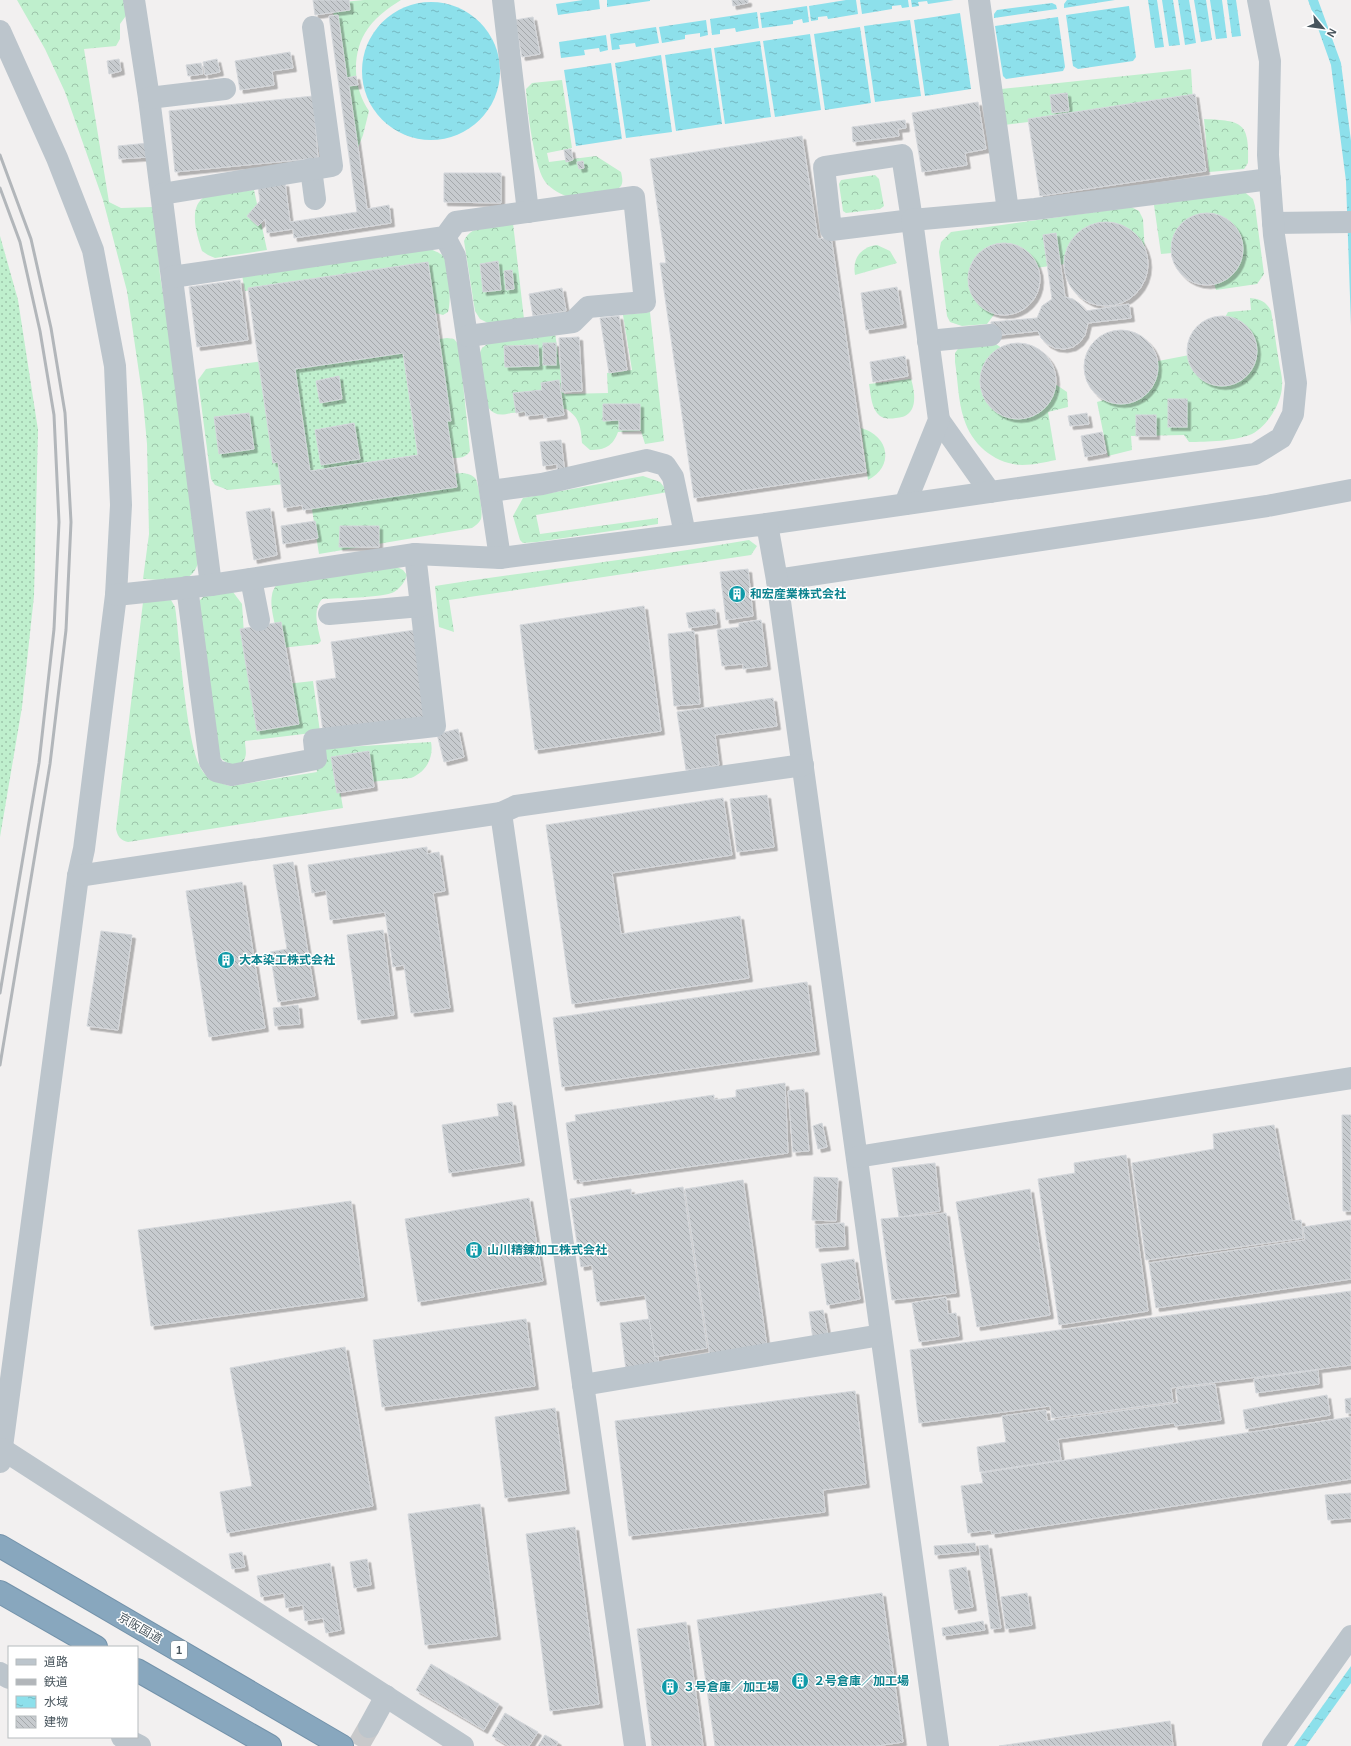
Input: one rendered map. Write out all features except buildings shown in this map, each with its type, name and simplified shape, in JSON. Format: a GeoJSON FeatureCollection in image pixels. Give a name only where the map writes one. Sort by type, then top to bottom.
{"type":"FeatureCollection","features":[{"type":"Feature","properties":{"kind":"highway","name":"京阪国道"},"geometry":{"type":"LineString","coordinates":[[8,1550],[342,1746]]}},
{"type":"Feature","properties":{"kind":"highway"},"geometry":{"type":"LineString","coordinates":[[7,1596],[94,1646]]}},
{"type":"Feature","properties":{"kind":"highway"},"geometry":{"type":"LineString","coordinates":[[138,1671],[270,1746]]}},
{"type":"Feature","properties":{"kind":"street"},"geometry":{"type":"LineString","coordinates":[[134,0],[162,194],[212,584]]}},
{"type":"Feature","properties":{"kind":"street"},"geometry":{"type":"LineString","coordinates":[[503,0],[528,212]]}},
{"type":"Feature","properties":{"kind":"street"},"geometry":{"type":"LineString","coordinates":[[979,0],[1008,211]]}},
{"type":"Feature","properties":{"kind":"street"},"geometry":{"type":"LineString","coordinates":[[116,595],[251,579],[415,554],[500,558],[767,524],[1255,454],[1281,438],[1292,414],[1296,383],[1273,223],[1268,155],[1270,62],[1258,0]]}},
{"type":"Feature","properties":{"kind":"street"},"geometry":{"type":"LineString","coordinates":[[162,194],[332,166],[313,27]]}},
{"type":"Feature","properties":{"kind":"street"},"geometry":{"type":"LineString","coordinates":[[0,31],[57,158],[93,250],[115,366],[121,505],[116,595],[84,849],[78,876],[1,1456],[386,1696],[463,1746]]}},
{"type":"Feature","properties":{"kind":"street"},"geometry":{"type":"LineString","coordinates":[[149,98],[225,89]]}},
{"type":"Feature","properties":{"kind":"street"},"geometry":{"type":"LineString","coordinates":[[990,492],[938,420],[912,220],[902,156],[824,167],[831,230],[912,220],[1008,211],[1270,179]]}},
{"type":"Feature","properties":{"kind":"street"},"geometry":{"type":"LineString","coordinates":[[311,170],[315,199]]}},
{"type":"Feature","properties":{"kind":"street"},"geometry":{"type":"LineString","coordinates":[[172,277],[445,237],[456,222],[634,197],[645,302],[588,307],[573,322],[468,336]]}},
{"type":"Feature","properties":{"kind":"street"},"geometry":{"type":"LineString","coordinates":[[1273,223],[1344,222]]}},
{"type":"Feature","properties":{"kind":"street"},"geometry":{"type":"LineString","coordinates":[[445,237],[455,256],[500,558]]}},
{"type":"Feature","properties":{"kind":"street"},"geometry":{"type":"LineString","coordinates":[[928,341],[991,335]]}},
{"type":"Feature","properties":{"kind":"street"},"geometry":{"type":"LineString","coordinates":[[905,504],[938,420]]}},
{"type":"Feature","properties":{"kind":"street"},"geometry":{"type":"LineString","coordinates":[[491,491],[542,484],[647,460],[664,465],[673,477],[685,534]]}},
{"type":"Feature","properties":{"kind":"street"},"geometry":{"type":"LineString","coordinates":[[777,580],[1268,506],[1351,490]]}},
{"type":"Feature","properties":{"kind":"street"},"geometry":{"type":"LineString","coordinates":[[767,524],[777,580],[938,1746]]}},
{"type":"Feature","properties":{"kind":"street"},"geometry":{"type":"LineString","coordinates":[[187,587],[210,762],[216,771],[232,775],[316,759],[314,740],[435,726],[415,554]]}},
{"type":"Feature","properties":{"kind":"street"},"geometry":{"type":"LineString","coordinates":[[251,579],[259,620]]}},
{"type":"Feature","properties":{"kind":"street"},"geometry":{"type":"LineString","coordinates":[[329,614],[421,606]]}},
{"type":"Feature","properties":{"kind":"street"},"geometry":{"type":"LineString","coordinates":[[78,876],[501,813],[516,806],[803,766]]}},
{"type":"Feature","properties":{"kind":"street"},"geometry":{"type":"LineString","coordinates":[[501,813],[635,1746]]}},
{"type":"Feature","properties":{"kind":"street"},"geometry":{"type":"LineString","coordinates":[[857,1157],[1351,1078]]}},
{"type":"Feature","properties":{"kind":"street"},"geometry":{"type":"LineString","coordinates":[[583,1385],[881,1336]]}},
{"type":"Feature","properties":{"kind":"street"},"geometry":{"type":"LineString","coordinates":[[1273,1746],[1351,1636]]}},
{"type":"Feature","properties":{"kind":"street"},"geometry":{"type":"LineString","coordinates":[[369,1727],[386,1696]]}},
{"type":"Feature","properties":{"kind":"street"},"geometry":{"type":"LineString","coordinates":[[124,1738],[140,1746]]}},
{"type":"Feature","properties":{"kind":"green space"},"geometry":{"type":"Polygon","coordinates":[[[17,0],[126,0],[128,13],[120,24],[120,39],[116,46],[84,49],[109,202],[121,208],[152,207],[155,214],[160,275],[170,338],[199,560],[196,568],[187,578],[172,581],[143,579],[149,534],[147,444],[143,400],[127,291],[103,200],[65,92],[45,49],[17,0]]]}},
{"type":"Feature","properties":{"kind":"green space"},"geometry":{"type":"Polygon","coordinates":[[[364,0],[401,0],[386,10],[368,28],[358,52],[356,62],[357,83],[369,111],[363,135],[354,158],[332,3],[364,0]]]}},
{"type":"Feature","properties":{"kind":"green space"},"geometry":{"type":"Polygon","coordinates":[[[1191,69],[1193,102],[1004,125],[1001,89],[1191,69]]]}},
{"type":"Feature","properties":{"kind":"green space"},"geometry":{"type":"Polygon","coordinates":[[[562,80],[572,148],[547,153],[549,162],[596,156],[621,172],[622,184],[616,190],[603,194],[566,196],[548,185],[540,172],[529,122],[526,89],[532,83],[562,80]]]}},
{"type":"Feature","properties":{"kind":"green space"},"geometry":{"type":"Polygon","coordinates":[[[1204,119],[1227,121],[1241,126],[1245,132],[1248,149],[1248,163],[1244,169],[1209,172],[1204,119]]]}},
{"type":"Feature","properties":{"kind":"green space"},"geometry":{"type":"Polygon","coordinates":[[[875,175],[879,179],[884,206],[880,209],[846,213],[843,211],[839,184],[841,180],[875,175]]]}},
{"type":"Feature","properties":{"kind":"green space"},"geometry":{"type":"Polygon","coordinates":[[[254,190],[267,250],[215,258],[202,251],[195,221],[195,214],[200,201],[206,196],[254,190]]]}},
{"type":"Feature","properties":{"kind":"green space"},"geometry":{"type":"Polygon","coordinates":[[[1242,190],[1253,199],[1255,206],[1264,274],[1257,284],[1216,290],[1214,283],[1172,253],[1161,254],[1154,205],[1242,190]]]}},
{"type":"Feature","properties":{"kind":"green space"},"geometry":{"type":"Polygon","coordinates":[[[1131,207],[1139,211],[1143,219],[1145,253],[1028,269],[987,324],[962,326],[950,322],[947,316],[939,252],[941,242],[951,232],[1131,207]]]}},
{"type":"Feature","properties":{"kind":"green space"},"geometry":{"type":"Polygon","coordinates":[[[513,223],[524,319],[488,323],[480,319],[475,311],[464,241],[472,231],[478,228],[513,223]]]}},
{"type":"Feature","properties":{"kind":"green space"},"geometry":{"type":"Polygon","coordinates":[[[0,236],[18,300],[38,430],[34,596],[22,707],[0,837],[0,236]]]}},
{"type":"Feature","properties":{"kind":"green space"},"geometry":{"type":"Polygon","coordinates":[[[877,245],[890,251],[897,263],[855,275],[855,263],[859,254],[866,248],[877,245]]]}},
{"type":"Feature","properties":{"kind":"green space"},"geometry":{"type":"Polygon","coordinates":[[[428,248],[443,256],[447,264],[450,302],[448,312],[443,315],[432,312],[425,264],[245,291],[242,275],[428,248]]]}},
{"type":"Feature","properties":{"kind":"green space"},"geometry":{"type":"Polygon","coordinates":[[[1250,298],[1262,301],[1271,311],[1282,380],[1279,399],[1273,413],[1263,426],[1252,434],[1230,440],[1189,442],[1184,435],[1131,436],[1132,450],[1108,456],[1097,402],[1142,389],[1153,362],[1205,352],[1228,312],[1251,310],[1250,298]]]}},
{"type":"Feature","properties":{"kind":"green space"},"geometry":{"type":"Polygon","coordinates":[[[650,312],[664,441],[645,444],[641,431],[618,432],[614,441],[608,446],[590,450],[582,443],[580,428],[577,420],[571,412],[566,409],[500,415],[492,412],[487,405],[483,396],[481,385],[479,355],[482,348],[490,342],[555,333],[564,394],[608,393],[607,373],[632,370],[623,315],[650,312]]]}},
{"type":"Feature","properties":{"kind":"green space"},"geometry":{"type":"Polygon","coordinates":[[[447,338],[454,339],[459,345],[470,451],[464,457],[458,458],[449,458],[432,340],[447,338]]]}},
{"type":"Feature","properties":{"kind":"green space"},"geometry":{"type":"Polygon","coordinates":[[[990,340],[1067,392],[1068,407],[1048,412],[1056,460],[1022,465],[1003,461],[994,457],[979,445],[968,428],[960,405],[955,353],[960,346],[990,340]]]}},
{"type":"Feature","properties":{"kind":"green space"},"geometry":{"type":"Polygon","coordinates":[[[403,353],[418,455],[310,471],[295,369],[403,353]]]}},
{"type":"Feature","properties":{"kind":"green space"},"geometry":{"type":"Polygon","coordinates":[[[264,361],[284,484],[228,490],[215,485],[211,479],[198,380],[206,369],[264,361]]]}},
{"type":"Feature","properties":{"kind":"green space"},"geometry":{"type":"Polygon","coordinates":[[[911,379],[914,392],[914,404],[908,414],[903,417],[892,419],[880,416],[873,406],[869,384],[911,379]]]}},
{"type":"Feature","properties":{"kind":"green space"},"geometry":{"type":"Polygon","coordinates":[[[861,428],[871,432],[878,438],[883,445],[885,452],[885,460],[882,468],[868,480],[861,428]]]}},
{"type":"Feature","properties":{"kind":"green space"},"geometry":{"type":"Polygon","coordinates":[[[463,473],[471,475],[475,478],[479,492],[481,519],[472,528],[319,554],[311,503],[450,474],[463,473]]]}},
{"type":"Feature","properties":{"kind":"green space"},"geometry":{"type":"Polygon","coordinates":[[[643,476],[660,482],[668,492],[536,515],[540,534],[658,518],[658,524],[537,542],[523,543],[520,540],[513,516],[523,498],[643,476]]]}},
{"type":"Feature","properties":{"kind":"green space"},"geometry":{"type":"Polygon","coordinates":[[[749,540],[757,546],[751,555],[449,600],[454,632],[439,627],[435,586],[671,553],[749,540]]]}},
{"type":"Feature","properties":{"kind":"green space"},"geometry":{"type":"Polygon","coordinates":[[[395,566],[403,570],[407,575],[402,585],[394,592],[370,597],[322,599],[316,614],[321,641],[318,644],[281,648],[271,601],[274,588],[282,579],[395,566]]]}},
{"type":"Feature","properties":{"kind":"green space"},"geometry":{"type":"Polygon","coordinates":[[[233,592],[242,604],[244,634],[286,684],[313,681],[320,732],[245,741],[245,758],[243,762],[236,765],[225,762],[219,756],[199,601],[206,594],[233,592]]]}},
{"type":"Feature","properties":{"kind":"green space"},"geometry":{"type":"Polygon","coordinates":[[[171,600],[175,607],[188,720],[193,743],[198,761],[204,773],[210,778],[231,786],[317,772],[312,749],[431,742],[432,748],[428,764],[421,772],[411,778],[339,785],[343,808],[128,842],[121,839],[116,829],[143,602],[171,600]]]}},
{"type":"Feature","properties":{"kind":"water"},"geometry":{"type":"Polygon","coordinates":[[[583,0],[599,0],[600,9],[558,15],[556,4],[583,0]]]}},
{"type":"Feature","properties":{"kind":"water"},"geometry":{"type":"Polygon","coordinates":[[[607,0],[650,0],[650,1],[607,7],[607,0]]]}},
{"type":"Feature","properties":{"kind":"water"},"geometry":{"type":"Polygon","coordinates":[[[846,0],[856,0],[858,14],[828,19],[827,16],[818,17],[818,20],[811,21],[809,6],[846,0]]]}},
{"type":"Feature","properties":{"kind":"water"},"geometry":{"type":"Polygon","coordinates":[[[860,0],[908,0],[909,7],[902,8],[901,5],[892,6],[892,9],[862,14],[860,0]]]}},
{"type":"Feature","properties":{"kind":"water"},"geometry":{"type":"Polygon","coordinates":[[[911,0],[954,0],[928,4],[927,1],[918,2],[919,6],[912,7],[911,0]]]}},
{"type":"Feature","properties":{"kind":"water"},"geometry":{"type":"Polygon","coordinates":[[[1067,0],[1115,0],[1064,8],[1064,4],[1067,0]]]}},
{"type":"Feature","properties":{"kind":"water"},"geometry":{"type":"Polygon","coordinates":[[[1148,0],[1157,0],[1164,47],[1155,48],[1148,0]]]}},
{"type":"Feature","properties":{"kind":"water"},"geometry":{"type":"Polygon","coordinates":[[[1162,0],[1173,0],[1180,45],[1169,46],[1162,0]]]}},
{"type":"Feature","properties":{"kind":"water"},"geometry":{"type":"Polygon","coordinates":[[[1178,0],[1189,0],[1196,43],[1185,45],[1178,0]]]}},
{"type":"Feature","properties":{"kind":"water"},"geometry":{"type":"Polygon","coordinates":[[[1194,0],[1206,0],[1212,40],[1201,42],[1194,0]]]}},
{"type":"Feature","properties":{"kind":"water"},"geometry":{"type":"Polygon","coordinates":[[[1210,0],[1222,0],[1227,38],[1216,39],[1210,0]]]}},
{"type":"Feature","properties":{"kind":"water"},"geometry":{"type":"Polygon","coordinates":[[[1227,0],[1236,0],[1241,36],[1232,37],[1227,0]]]}},
{"type":"Feature","properties":{"kind":"water"},"geometry":{"type":"Polygon","coordinates":[[[1308,0],[1318,0],[1341,63],[1351,141],[1351,326],[1346,181],[1331,65],[1308,0]]]}},
{"type":"Feature","properties":{"kind":"water"},"geometry":{"type":"Polygon","coordinates":[[[431,2],[451,5],[475,18],[484,27],[497,51],[500,71],[497,91],[484,115],[475,124],[451,137],[431,140],[411,137],[387,124],[378,115],[365,91],[362,71],[365,51],[378,27],[387,18],[411,5],[431,2]]]}},
{"type":"Feature","properties":{"kind":"water"},"geometry":{"type":"Polygon","coordinates":[[[1052,3],[1056,5],[1057,9],[994,18],[994,14],[997,10],[1052,3]]]}},
{"type":"Feature","properties":{"kind":"water"},"geometry":{"type":"Polygon","coordinates":[[[807,6],[809,22],[803,23],[802,19],[793,21],[793,24],[762,28],[760,13],[807,6]]]}},
{"type":"Feature","properties":{"kind":"water"},"geometry":{"type":"Polygon","coordinates":[[[1129,6],[1136,57],[1133,61],[1078,69],[1073,66],[1066,15],[1129,6]]]}},
{"type":"Feature","properties":{"kind":"water"},"geometry":{"type":"Polygon","coordinates":[[[757,12],[759,28],[736,32],[735,28],[720,30],[720,34],[712,35],[710,19],[757,12]]]}},
{"type":"Feature","properties":{"kind":"water"},"geometry":{"type":"Polygon","coordinates":[[[960,13],[971,89],[925,96],[914,20],[960,13]]]}},
{"type":"Feature","properties":{"kind":"water"},"geometry":{"type":"Polygon","coordinates":[[[1058,17],[1065,67],[1063,71],[1006,79],[1003,76],[995,26],[1058,17]]]}},
{"type":"Feature","properties":{"kind":"water"},"geometry":{"type":"Polygon","coordinates":[[[706,20],[708,35],[700,37],[700,33],[685,35],[685,39],[662,43],[659,27],[706,20]]]}},
{"type":"Feature","properties":{"kind":"water"},"geometry":{"type":"Polygon","coordinates":[[[910,20],[921,96],[875,102],[864,26],[910,20]]]}},
{"type":"Feature","properties":{"kind":"water"},"geometry":{"type":"Polygon","coordinates":[[[656,27],[659,43],[636,47],[635,43],[619,45],[620,49],[612,50],[610,34],[656,27]]]}},
{"type":"Feature","properties":{"kind":"water"},"geometry":{"type":"Polygon","coordinates":[[[860,27],[871,103],[825,110],[814,34],[860,27]]]}},
{"type":"Feature","properties":{"kind":"water"},"geometry":{"type":"Polygon","coordinates":[[[810,34],[821,110],[775,117],[763,41],[810,34]]]}},
{"type":"Feature","properties":{"kind":"water"},"geometry":{"type":"Polygon","coordinates":[[[606,35],[608,50],[600,52],[599,48],[584,50],[585,55],[561,58],[559,42],[606,35]]]}},
{"type":"Feature","properties":{"kind":"water"},"geometry":{"type":"Polygon","coordinates":[[[760,41],[771,117],[725,124],[714,48],[760,41]]]}},
{"type":"Feature","properties":{"kind":"water"},"geometry":{"type":"Polygon","coordinates":[[[711,48],[722,124],[676,131],[665,55],[711,48]]]}},
{"type":"Feature","properties":{"kind":"water"},"geometry":{"type":"Polygon","coordinates":[[[661,55],[672,132],[626,138],[615,63],[661,55]]]}},
{"type":"Feature","properties":{"kind":"water"},"geometry":{"type":"Polygon","coordinates":[[[611,63],[622,139],[576,146],[564,70],[611,63]]]}},
{"type":"Feature","properties":{"kind":"water"},"geometry":{"type":"Polygon","coordinates":[[[1351,1666],[1351,1683],[1306,1746],[1294,1746],[1351,1666]]]}},
{"type":"Feature","properties":{"kind":"tunnel"},"geometry":{"type":"LineString","coordinates":[[358,1746],[369,1727]]}},
{"type":"Feature","properties":{"kind":"railway"},"geometry":{"type":"LineString","coordinates":[[0,155],[31,239],[51,328],[65,413],[71,522],[66,630],[50,764],[0,1065]]}},
{"type":"Feature","properties":{"kind":"railway"},"geometry":{"type":"LineString","coordinates":[[0,188],[20,242],[40,331],[54,415],[59,522],[54,629],[39,763],[0,993]]}},
{"type":"Feature","properties":{"kind":"place","name":"和宏産業株式会社"},"geometry":{"type":"Point","coordinates":[737,594]}},
{"type":"Feature","properties":{"kind":"place","name":"大本染工株式会社"},"geometry":{"type":"Point","coordinates":[226,960]}},
{"type":"Feature","properties":{"kind":"place","name":"山川精錬加工株式会社"},"geometry":{"type":"Point","coordinates":[474,1250]}},
{"type":"Feature","properties":{"kind":"place","name":"２号倉庫／加工場"},"geometry":{"type":"Point","coordinates":[800,1681]}},
{"type":"Feature","properties":{"kind":"place","name":"３号倉庫／加工場"},"geometry":{"type":"Point","coordinates":[670,1687]}}]}
